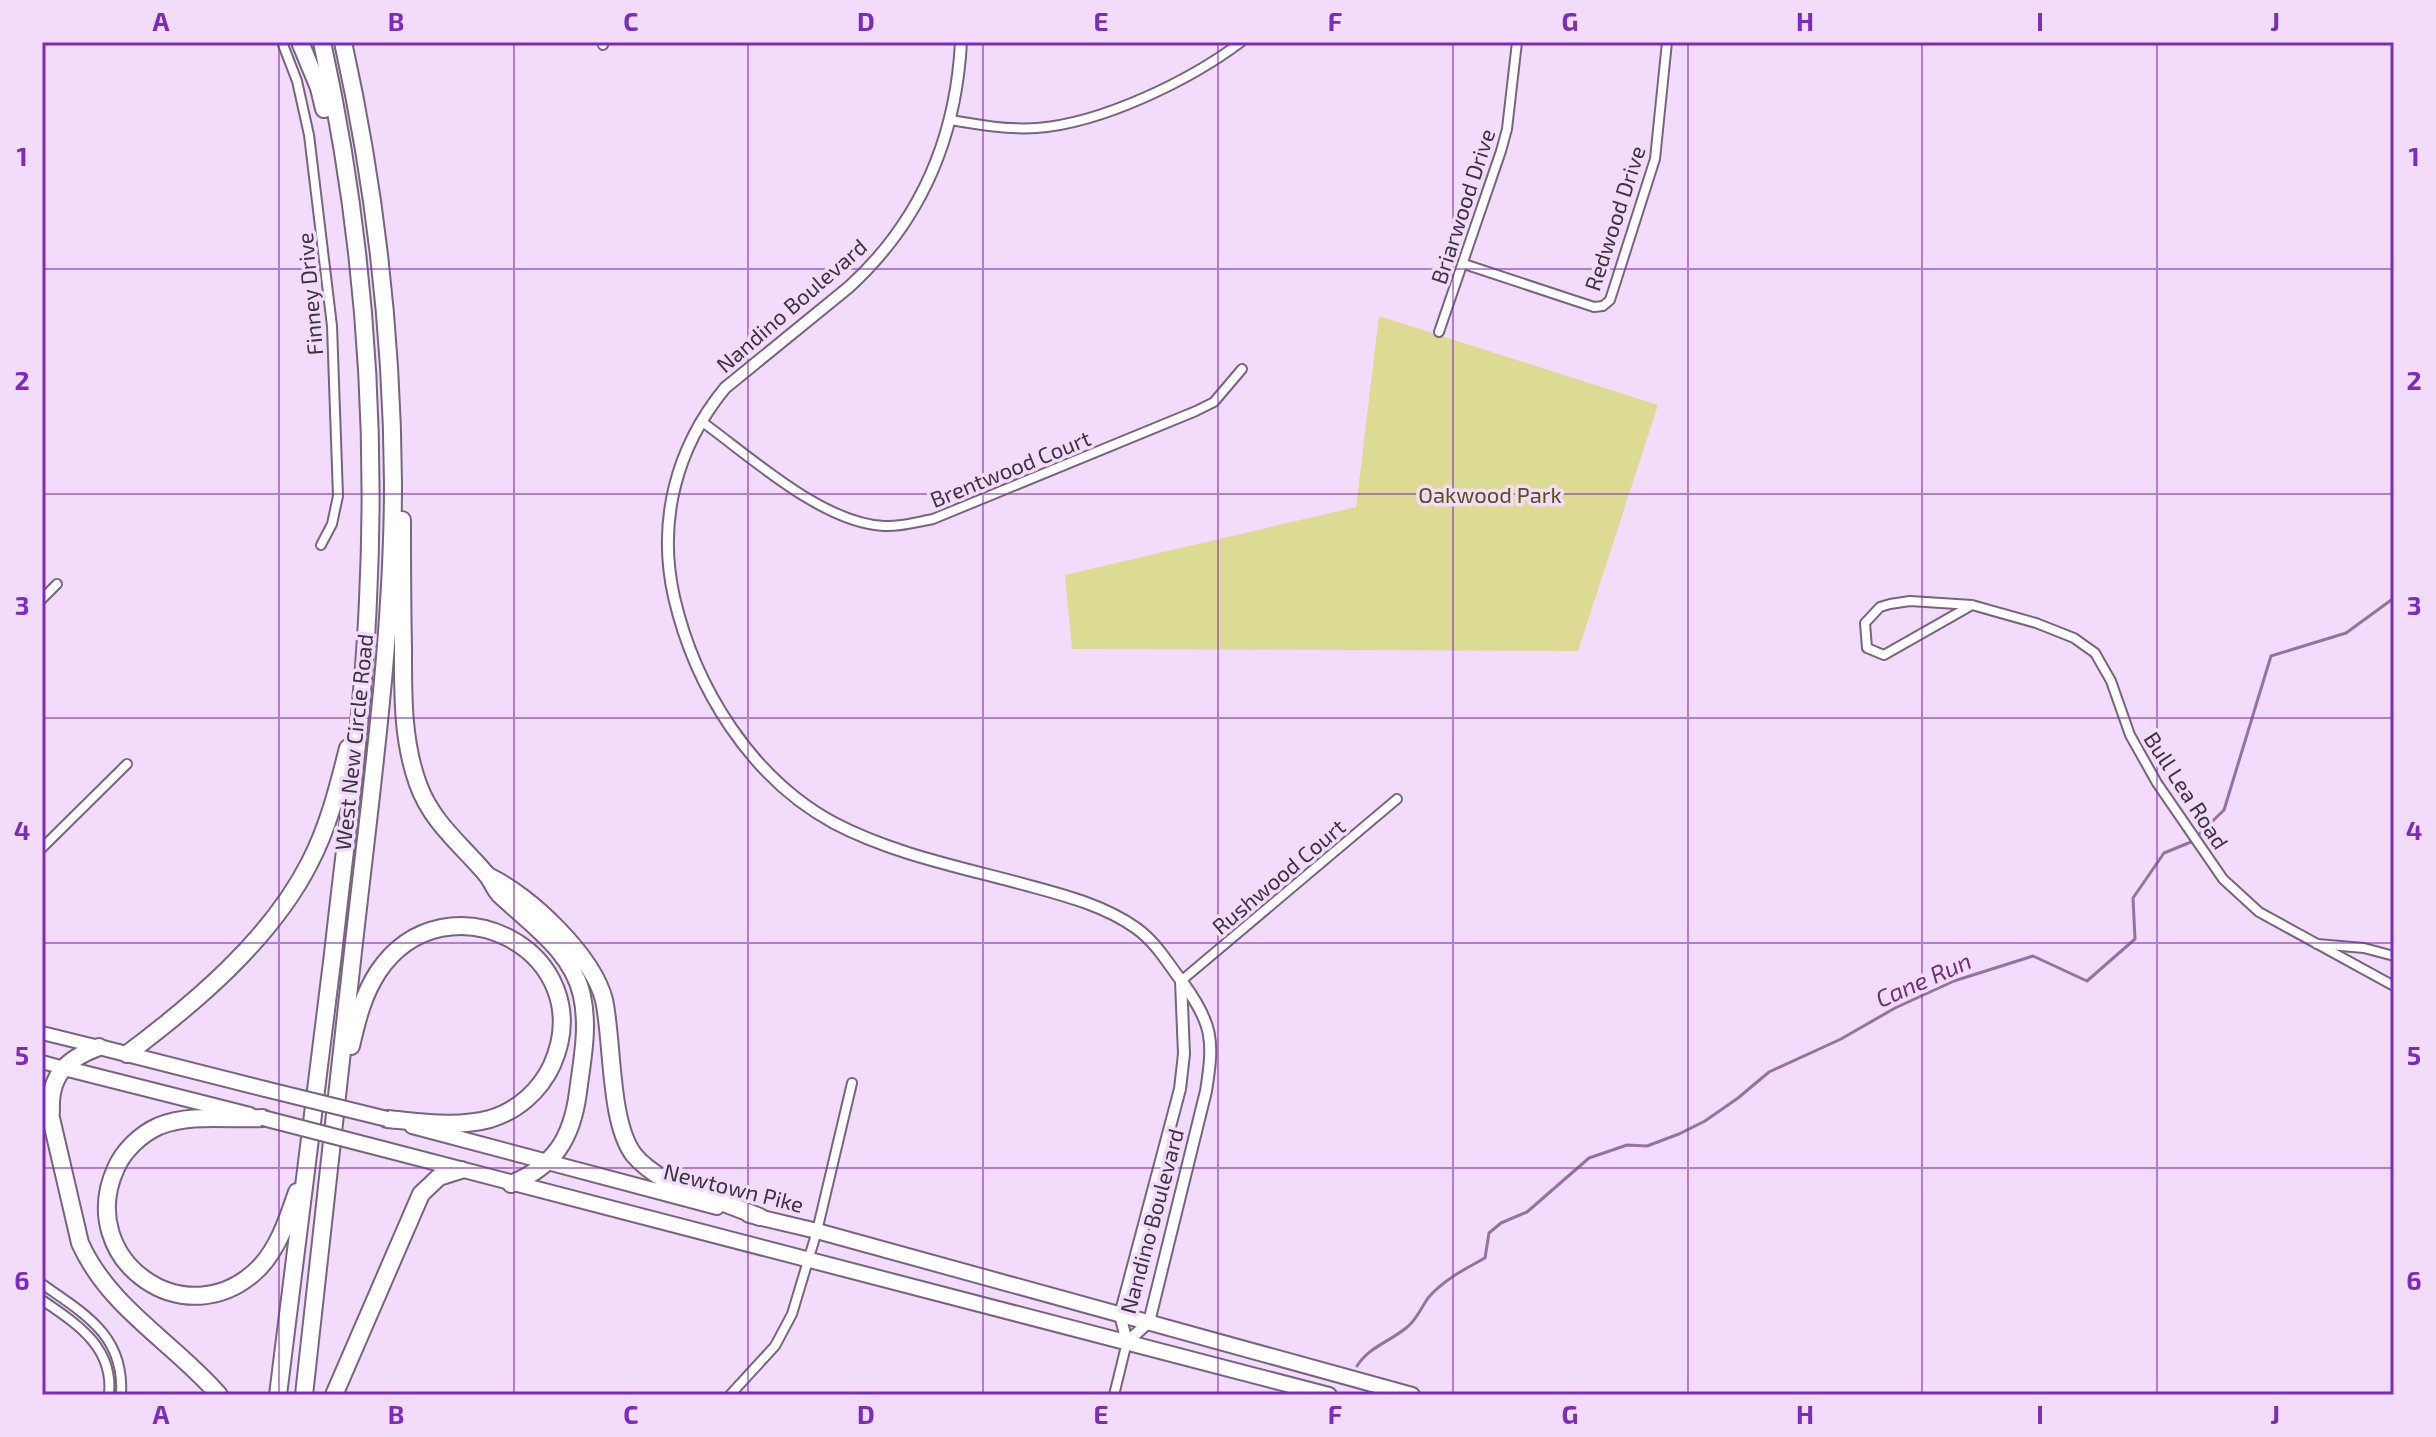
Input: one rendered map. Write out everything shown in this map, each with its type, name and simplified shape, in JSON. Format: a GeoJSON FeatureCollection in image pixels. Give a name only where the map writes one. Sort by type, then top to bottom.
{"type":"FeatureCollection","features":[{"type":"Feature","properties":{"kind":"highway"},"geometry":{"type":"LineString","coordinates":[[300,42],[319,88],[349,199]]}},
{"type":"Feature","properties":{"kind":"highway"},"geometry":{"type":"LineString","coordinates":[[322,42],[349,199]]}},
{"type":"Feature","properties":{"kind":"highway"},"geometry":{"type":"LineString","coordinates":[[343,42],[355,92]]}},
{"type":"Feature","properties":{"kind":"highway"},"geometry":{"type":"LineString","coordinates":[[354,42],[355,92]]}},
{"type":"Feature","properties":{"kind":"highway","name":"West New Circle Road"},"geometry":{"type":"LineString","coordinates":[[304,1395],[383,697],[393,484],[388,352],[376,227],[355,92]]}},
{"type":"Feature","properties":{"kind":"highway","name":"West New Circle Road"},"geometry":{"type":"LineString","coordinates":[[278,1395],[363,684],[369,588],[371,463],[367,373],[349,199]]}},
{"type":"Feature","properties":{"kind":"highway"},"geometry":{"type":"LineString","coordinates":[[393,484],[402,515],[405,727],[409,753],[426,806],[441,828],[489,877],[496,891],[563,955],[576,975],[582,997],[584,1038],[576,1105],[569,1129],[549,1162],[511,1184]]}},
{"type":"Feature","properties":{"kind":"highway"},"geometry":{"type":"LineString","coordinates":[[127,1054],[177,1016],[222,973],[258,937],[294,891],[325,829],[363,684]]}},
{"type":"Feature","properties":{"kind":"highway"},"geometry":{"type":"LineString","coordinates":[[489,877],[505,884],[559,930],[582,956],[597,982],[605,1009],[622,1131],[632,1153],[653,1173],[667,1181],[760,1217]]}},
{"type":"Feature","properties":{"kind":"highway"},"geometry":{"type":"LineString","coordinates":[[336,1098],[362,1002],[379,971],[401,947],[442,927],[474,926],[502,933],[529,951],[550,976],[561,1024],[554,1059],[539,1087],[517,1106],[490,1119],[448,1124],[387,1119]]}},
{"type":"Feature","properties":{"kind":"highway"},"geometry":{"type":"LineString","coordinates":[[51,1118],[51,1090],[64,1068],[84,1052],[99,1047]]}},
{"type":"Feature","properties":{"kind":"highway","name":"Newtown Pike"},"geometry":{"type":"LineString","coordinates":[[99,1047],[817,1231],[1412,1395]]}},
{"type":"Feature","properties":{"kind":"highway"},"geometry":{"type":"LineString","coordinates":[[64,1068],[1329,1395]]}},
{"type":"Feature","properties":{"kind":"highway"},"geometry":{"type":"LineString","coordinates":[[42,1098],[51,1118],[80,1243],[93,1268],[122,1304],[219,1395]]}},
{"type":"Feature","properties":{"kind":"highway"},"geometry":{"type":"LineString","coordinates":[[263,1118],[194,1118],[179,1121],[158,1127],[130,1146],[111,1178],[106,1198],[106,1218],[111,1239],[137,1274],[172,1293],[191,1296],[209,1295],[244,1280],[268,1257],[278,1240],[309,1152]]}},
{"type":"Feature","properties":{"kind":"highway"},"geometry":{"type":"LineString","coordinates":[[334,1395],[421,1194],[439,1177],[461,1170]]}},
{"type":"Feature","properties":{"kind":"main road","name":"Newtown Pike"},"geometry":{"type":"LineString","coordinates":[[42,1033],[99,1047]]}},
{"type":"Feature","properties":{"kind":"main road"},"geometry":{"type":"LineString","coordinates":[[42,1062],[64,1068]]}},
{"type":"Feature","properties":{"kind":"street","name":"Finney Drive"},"geometry":{"type":"LineString","coordinates":[[282,42],[297,81],[309,135],[331,315],[338,496],[332,524],[321,545]]}},
{"type":"Feature","properties":{"kind":"street","name":"Nandino Boulevard"},"geometry":{"type":"LineString","coordinates":[[961,42],[958,87],[951,120],[929,183],[916,207],[886,249],[849,287],[725,388],[701,421],[688,446],[672,497],[667,547],[669,572],[688,640],[714,701],[745,749],[784,787],[832,821],[869,839],[1078,899],[1113,914],[1138,929],[1158,948],[1192,994],[1207,1021],[1210,1068],[1149,1322],[1127,1342],[1120,1315],[1180,1089],[1184,1054],[1181,981]]}},
{"type":"Feature","properties":{"kind":"street"},"geometry":{"type":"LineString","coordinates":[[951,120],[987,126],[1034,128],[1066,124],[1134,101],[1190,75],[1241,42]]}},
{"type":"Feature","properties":{"kind":"street","name":"Briarwood Drive"},"geometry":{"type":"LineString","coordinates":[[1439,332],[1507,129],[1517,42]]}},
{"type":"Feature","properties":{"kind":"street","name":"Redwood Drive"},"geometry":{"type":"LineString","coordinates":[[1464,264],[1594,307],[1607,304],[1613,295],[1655,159],[1667,42]]}},
{"type":"Feature","properties":{"kind":"street","name":"Brentwood Court"},"geometry":{"type":"LineString","coordinates":[[701,421],[815,504],[862,522],[884,526],[905,525],[943,516],[1182,417],[1214,402],[1242,369]]}},
{"type":"Feature","properties":{"kind":"street"},"geometry":{"type":"LineString","coordinates":[[42,599],[57,584]]}},
{"type":"Feature","properties":{"kind":"street","name":"Bull Lea Road"},"geometry":{"type":"LineString","coordinates":[[1972,605],[1884,655],[1867,648],[1865,623],[1880,607],[1910,601],[1972,605],[2063,633],[2095,653],[2111,681],[2130,735],[2166,796],[2223,879],[2259,912],[2394,986]]}},
{"type":"Feature","properties":{"kind":"street"},"geometry":{"type":"LineString","coordinates":[[42,848],[127,764]]}},
{"type":"Feature","properties":{"kind":"street","name":"Rushwood Court"},"geometry":{"type":"LineString","coordinates":[[1181,981],[1397,799]]}},
{"type":"Feature","properties":{"kind":"street","name":"Bull Lea Road"},"geometry":{"type":"LineString","coordinates":[[2312,943],[2364,948],[2394,956]]}},
{"type":"Feature","properties":{"kind":"street"},"geometry":{"type":"LineString","coordinates":[[730,1395],[777,1343],[792,1314],[817,1231],[852,1083]]}},
{"type":"Feature","properties":{"kind":"street"},"geometry":{"type":"LineString","coordinates":[[42,1284],[101,1329],[118,1361],[121,1395]]}},
{"type":"Feature","properties":{"kind":"street"},"geometry":{"type":"LineString","coordinates":[[42,1300],[95,1341],[106,1364],[109,1395]]}},
{"type":"Feature","properties":{"kind":"street"},"geometry":{"type":"LineString","coordinates":[[1114,1395],[1127,1342]]}},
{"type":"Feature","properties":{"kind":"green space","name":"Oakwood Park"},"geometry":{"type":"Polygon","coordinates":[[[1379,316],[1658,405],[1578,651],[1072,649],[1065,575],[1356,507],[1379,316]]]}},
{"type":"Feature","properties":{"kind":"waterway","name":"Cane Run"},"geometry":{"type":"LineString","coordinates":[[1357,1366],[1373,1349],[1410,1325],[1440,1286],[1485,1258],[1489,1233],[1501,1223],[1527,1212],[1589,1158],[1627,1145],[1647,1146],[1679,1134],[1705,1121],[1769,1072],[1954,981],[2033,956],[2087,981],[2135,939],[2133,898],[2164,853],[2191,842],[2224,810],[2271,656],[2346,633],[2394,598]]}}]}
